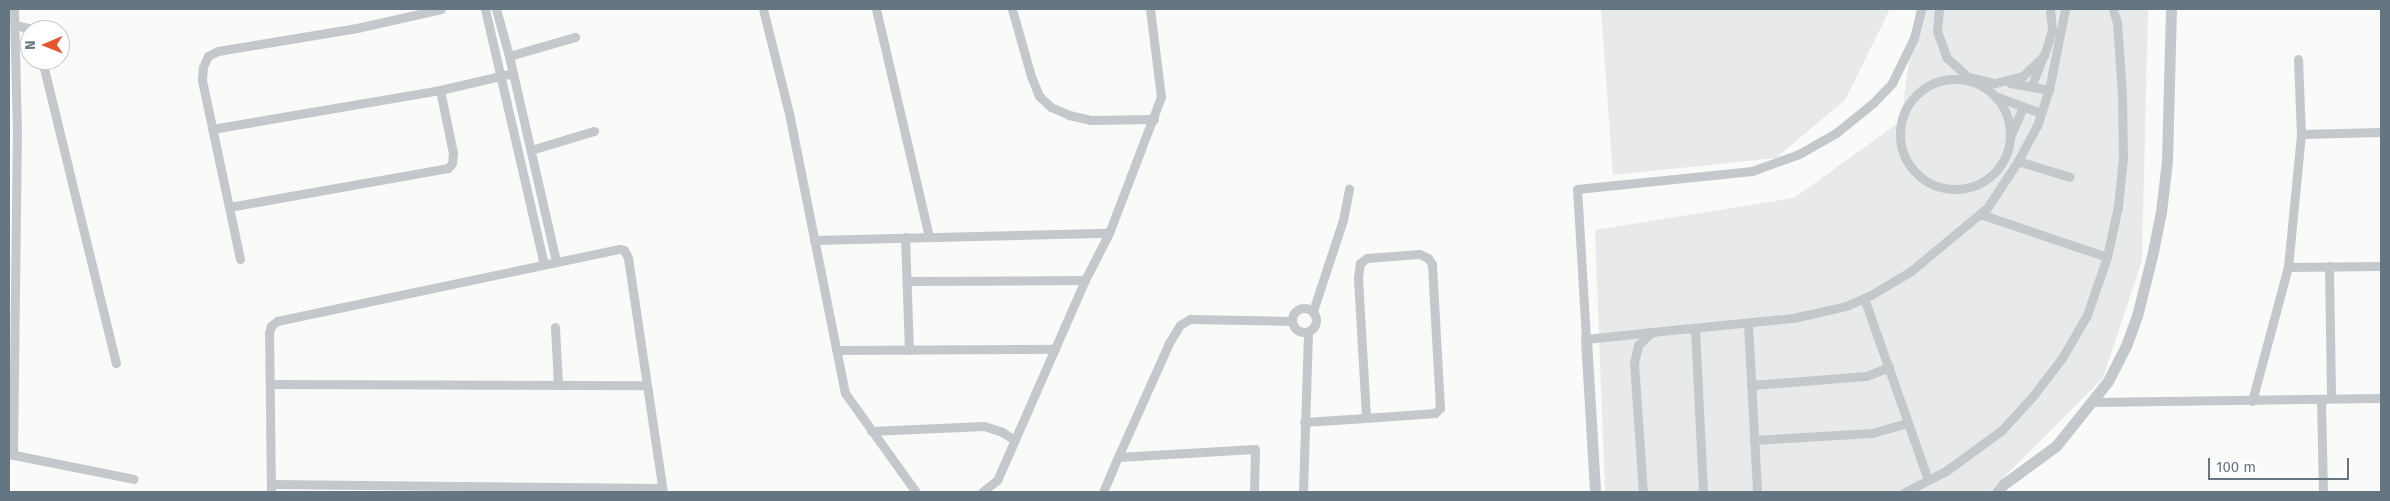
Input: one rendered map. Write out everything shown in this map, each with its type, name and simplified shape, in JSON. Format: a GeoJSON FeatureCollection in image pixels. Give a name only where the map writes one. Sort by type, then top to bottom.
{"type":"FeatureCollection","features":[{"type":"Feature","properties":{"kind":"street"},"geometry":{"type":"LineString","coordinates":[[14,9],[11,454],[134,479]]}},
{"type":"Feature","properties":{"kind":"street"},"geometry":{"type":"LineString","coordinates":[[240,259],[202,80],[203,67],[208,56],[218,51],[357,28],[441,9]]}},
{"type":"Feature","properties":{"kind":"street"},"geometry":{"type":"LineString","coordinates":[[486,9],[544,264]]}},
{"type":"Feature","properties":{"kind":"street"},"geometry":{"type":"LineString","coordinates":[[496,9],[509,56],[556,261]]}},
{"type":"Feature","properties":{"kind":"street"},"geometry":{"type":"LineString","coordinates":[[763,9],[789,113],[846,393],[870,431],[916,492]]}},
{"type":"Feature","properties":{"kind":"street"},"geometry":{"type":"LineString","coordinates":[[876,9],[929,236]]}},
{"type":"Feature","properties":{"kind":"street"},"geometry":{"type":"LineString","coordinates":[[1012,9],[1030,76],[1039,96],[1051,106],[1070,115],[1090,120],[1154,119]]}},
{"type":"Feature","properties":{"kind":"street"},"geometry":{"type":"LineString","coordinates":[[982,492],[997,480],[1085,280],[1109,233],[1154,119],[1161,97],[1150,9]]}},
{"type":"Feature","properties":{"kind":"street"},"geometry":{"type":"LineString","coordinates":[[1595,492],[1577,189],[1752,171],[1799,154],[1836,133],[1873,103],[1892,83],[1914,38],[1921,9]]}},
{"type":"Feature","properties":{"kind":"street"},"geometry":{"type":"LineString","coordinates":[[1939,9],[1937,21],[1939,40],[1952,65],[1976,80],[2032,85],[2049,90]]}},
{"type":"Feature","properties":{"kind":"street"},"geometry":{"type":"LineString","coordinates":[[2032,85],[2044,56],[2052,29],[2050,9]]}},
{"type":"Feature","properties":{"kind":"street"},"geometry":{"type":"LineString","coordinates":[[1586,339],[1793,318],[1846,306],[1911,272],[1987,208],[2018,161],[2041,113],[2049,90],[2065,9]]}},
{"type":"Feature","properties":{"kind":"street"},"geometry":{"type":"LineString","coordinates":[[1905,492],[1946,471],[2002,430],[2032,397],[2062,358],[2087,315],[2108,257],[2118,206],[2123,158],[2122,94],[2117,23],[2113,9]]}},
{"type":"Feature","properties":{"kind":"street"},"geometry":{"type":"LineString","coordinates":[[1997,492],[2004,484],[2056,446],[2108,381],[2126,346],[2136,316],[2161,212],[2167,160],[2171,9]]}},
{"type":"Feature","properties":{"kind":"street"},"geometry":{"type":"LineString","coordinates":[[15,26],[20,27]]}},
{"type":"Feature","properties":{"kind":"street"},"geometry":{"type":"LineString","coordinates":[[509,56],[575,38]]}},
{"type":"Feature","properties":{"kind":"street"},"geometry":{"type":"LineString","coordinates":[[2005,82],[2031,70],[2044,56]]}},
{"type":"Feature","properties":{"kind":"street"},"geometry":{"type":"LineString","coordinates":[[2252,401],[2288,267],[2301,134],[2298,59]]}},
{"type":"Feature","properties":{"kind":"street"},"geometry":{"type":"LineString","coordinates":[[44,70],[116,363]]}},
{"type":"Feature","properties":{"kind":"street"},"geometry":{"type":"LineString","coordinates":[[212,129],[440,90],[513,73]]}},
{"type":"Feature","properties":{"kind":"street"},"geometry":{"type":"LineString","coordinates":[[2023,106],[2002,163],[1990,176],[1974,185],[1957,188],[1939,186],[1923,178],[1910,165],[1903,148],[1901,130],[1905,112],[1915,97],[1929,86],[1945,80],[1963,79],[1980,85],[1995,96],[2023,106],[2041,113]]}},
{"type":"Feature","properties":{"kind":"street"},"geometry":{"type":"LineString","coordinates":[[229,207],[448,168],[452,163],[453,153],[440,90]]}},
{"type":"Feature","properties":{"kind":"street"},"geometry":{"type":"LineString","coordinates":[[1995,96],[2005,110],[2010,137]]}},
{"type":"Feature","properties":{"kind":"street"},"geometry":{"type":"LineString","coordinates":[[531,150],[594,131]]}},
{"type":"Feature","properties":{"kind":"street"},"geometry":{"type":"LineString","coordinates":[[2301,134],[2381,132]]}},
{"type":"Feature","properties":{"kind":"street"},"geometry":{"type":"LineString","coordinates":[[2018,161],[2070,177]]}},
{"type":"Feature","properties":{"kind":"street"},"geometry":{"type":"LineString","coordinates":[[1303,492],[1308,332],[1316,323],[1313,311],[1342,220],[1349,189]]}},
{"type":"Feature","properties":{"kind":"street"},"geometry":{"type":"LineString","coordinates":[[1980,214],[2108,257]]}},
{"type":"Feature","properties":{"kind":"street"},"geometry":{"type":"LineString","coordinates":[[814,240],[1109,233]]}},
{"type":"Feature","properties":{"kind":"street"},"geometry":{"type":"LineString","coordinates":[[905,237],[909,350]]}},
{"type":"Feature","properties":{"kind":"street"},"geometry":{"type":"LineString","coordinates":[[616,250],[624,250],[627,254],[662,490],[271,488],[269,333],[271,326],[277,321],[544,264],[616,250]]}},
{"type":"Feature","properties":{"kind":"street"},"geometry":{"type":"LineString","coordinates":[[1304,422],[1366,418],[1435,413],[1440,408],[1432,264],[1428,258],[1418,254],[1367,258],[1360,263],[1358,278],[1366,418]]}},
{"type":"Feature","properties":{"kind":"street"},"geometry":{"type":"LineString","coordinates":[[2329,266],[2332,398]]}},
{"type":"Feature","properties":{"kind":"street"},"geometry":{"type":"LineString","coordinates":[[2288,267],[2381,266]]}},
{"type":"Feature","properties":{"kind":"street"},"geometry":{"type":"LineString","coordinates":[[906,281],[1085,280]]}},
{"type":"Feature","properties":{"kind":"street"},"geometry":{"type":"LineString","coordinates":[[1864,298],[1928,480]]}},
{"type":"Feature","properties":{"kind":"street"},"geometry":{"type":"LineString","coordinates":[[1292,321],[1297,310],[1305,308],[1313,311]]}},
{"type":"Feature","properties":{"kind":"street"},"geometry":{"type":"LineString","coordinates":[[1103,492],[1169,343],[1180,325],[1190,320],[1292,321]]}},
{"type":"Feature","properties":{"kind":"street"},"geometry":{"type":"LineString","coordinates":[[1292,321],[1296,329],[1308,332]]}},
{"type":"Feature","properties":{"kind":"street"},"geometry":{"type":"LineString","coordinates":[[1748,324],[1757,492]]}},
{"type":"Feature","properties":{"kind":"street"},"geometry":{"type":"LineString","coordinates":[[555,327],[558,384]]}},
{"type":"Feature","properties":{"kind":"street"},"geometry":{"type":"LineString","coordinates":[[1695,328],[1703,492]]}},
{"type":"Feature","properties":{"kind":"street"},"geometry":{"type":"LineString","coordinates":[[1643,492],[1634,363],[1638,345],[1652,332]]}},
{"type":"Feature","properties":{"kind":"street"},"geometry":{"type":"LineString","coordinates":[[836,350],[1054,349]]}},
{"type":"Feature","properties":{"kind":"street"},"geometry":{"type":"LineString","coordinates":[[1751,385],[1866,376],[1889,367]]}},
{"type":"Feature","properties":{"kind":"street"},"geometry":{"type":"LineString","coordinates":[[271,384],[646,385]]}},
{"type":"Feature","properties":{"kind":"street"},"geometry":{"type":"LineString","coordinates":[[2322,398],[2323,492]]}},
{"type":"Feature","properties":{"kind":"street"},"geometry":{"type":"LineString","coordinates":[[2093,402],[2381,398]]}},
{"type":"Feature","properties":{"kind":"street"},"geometry":{"type":"LineString","coordinates":[[1754,440],[1872,433],[1908,423]]}},
{"type":"Feature","properties":{"kind":"street"},"geometry":{"type":"LineString","coordinates":[[870,431],[984,426],[1002,432],[1015,440]]}},
{"type":"Feature","properties":{"kind":"street"},"geometry":{"type":"LineString","coordinates":[[1118,457],[1255,449],[1254,492]]}},
{"type":"Feature","properties":{"kind":"shaded area"},"geometry":{"type":"Polygon","coordinates":[[[1601,9],[1890,9],[1845,100],[1776,158],[1613,175],[1601,9]]]}},
{"type":"Feature","properties":{"kind":"shaded area"},"geometry":{"type":"Polygon","coordinates":[[[1916,9],[2148,9],[2142,260],[2103,378],[1989,492],[1605,492],[1595,230],[1794,198],[1901,121],[1916,9]]]}}]}
